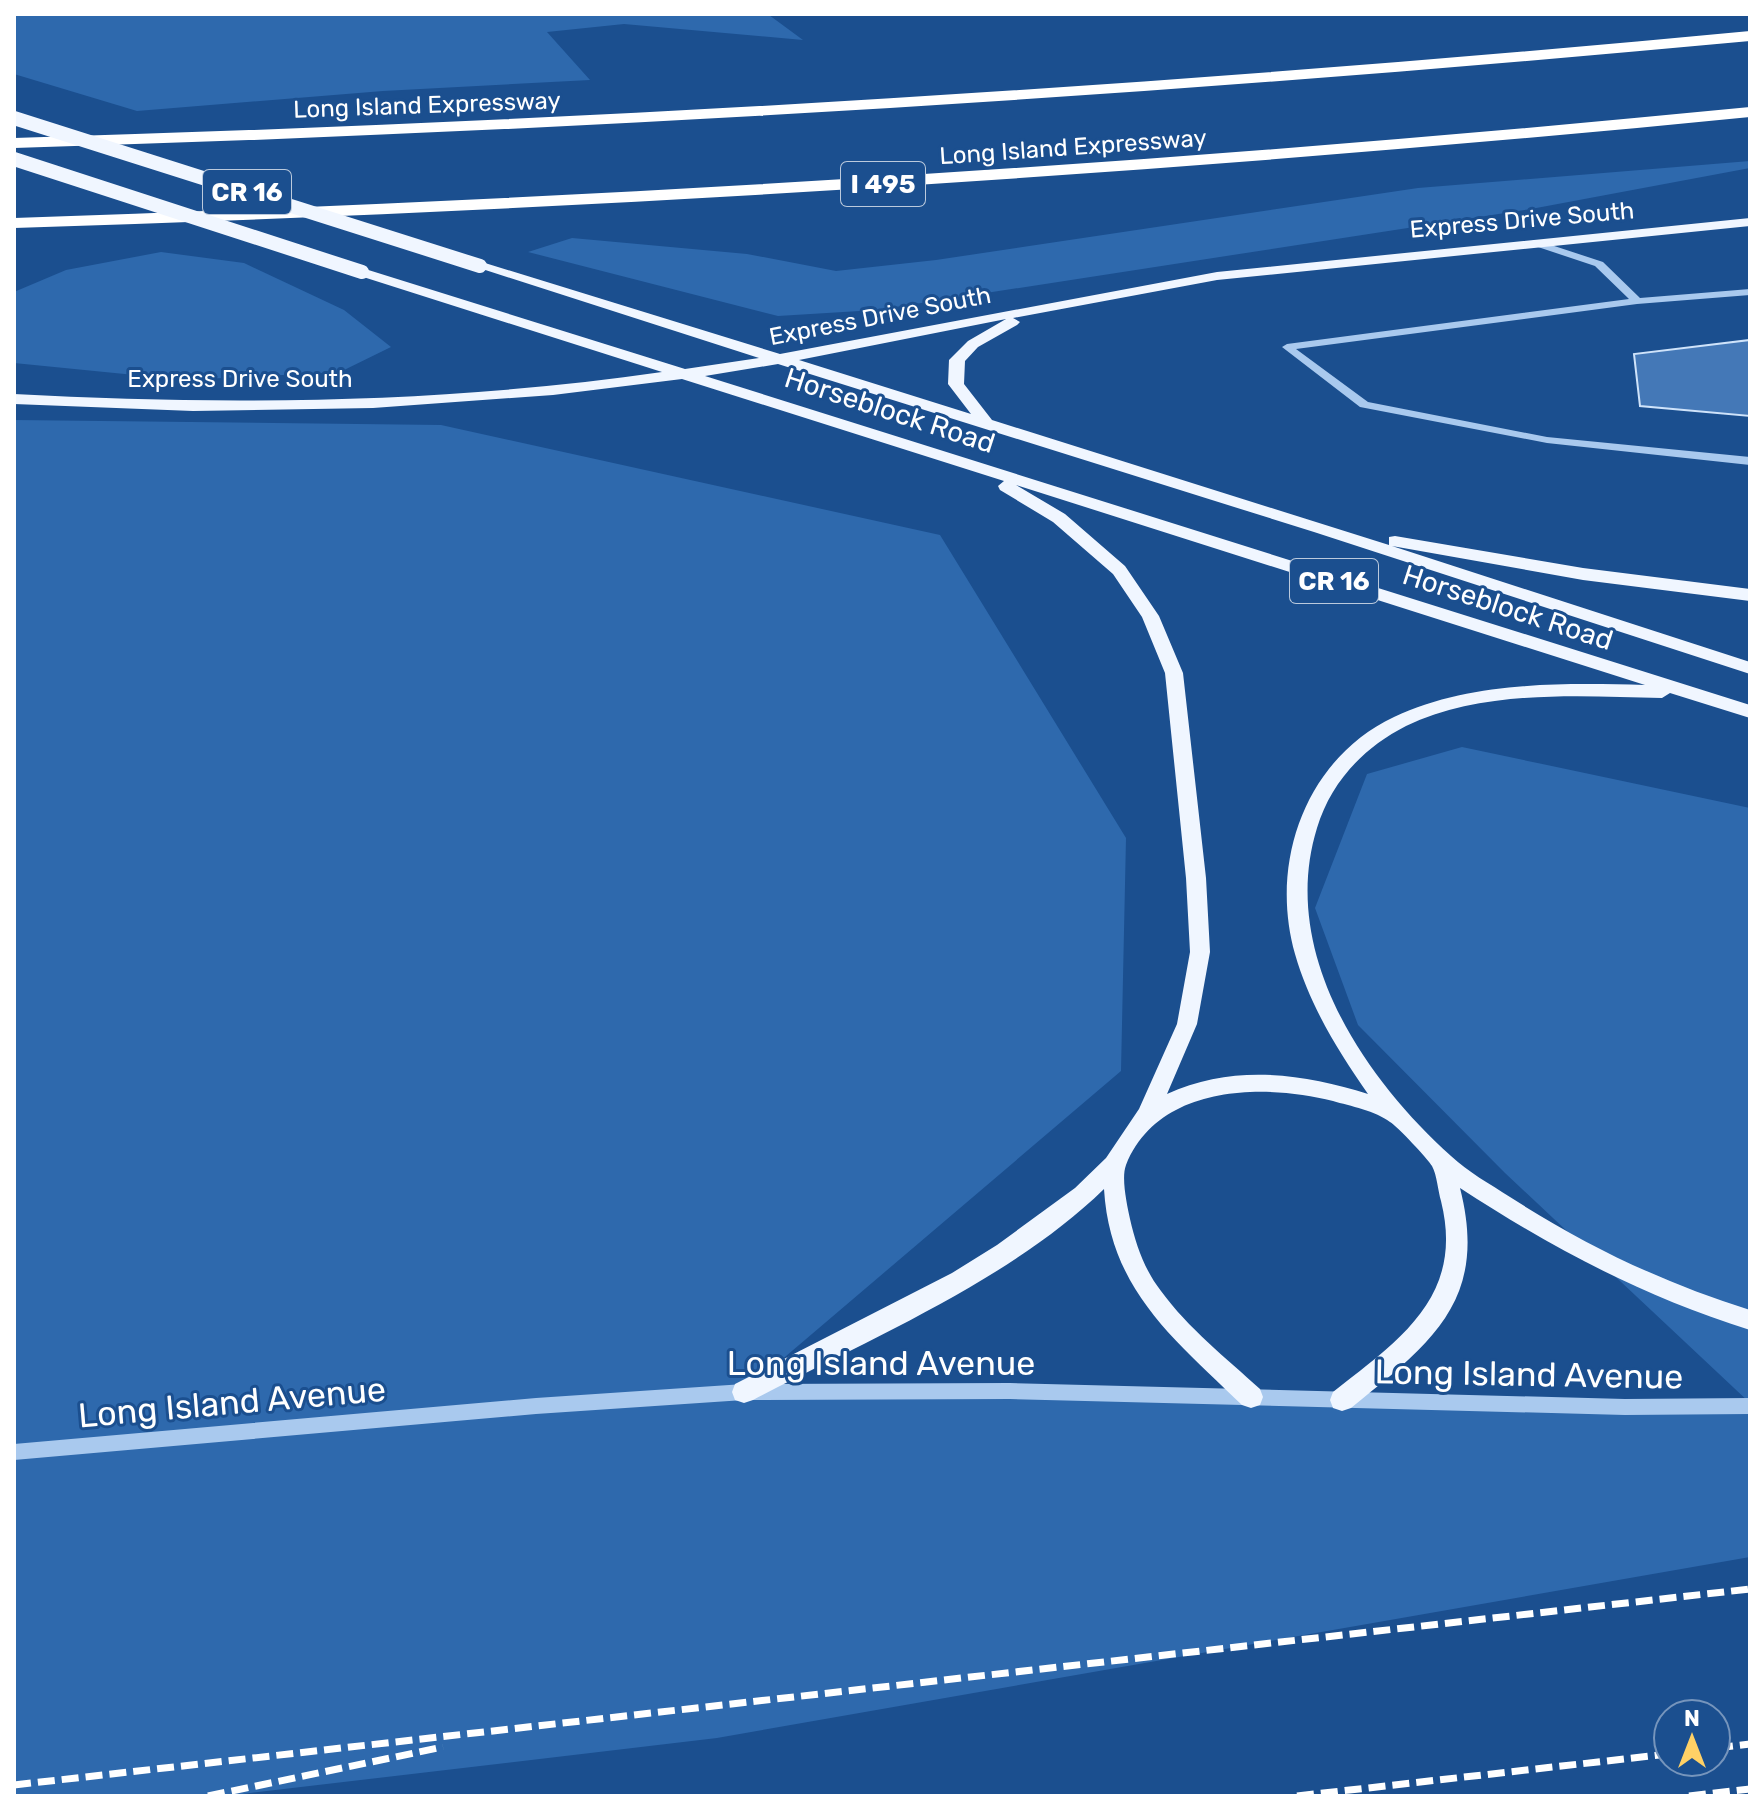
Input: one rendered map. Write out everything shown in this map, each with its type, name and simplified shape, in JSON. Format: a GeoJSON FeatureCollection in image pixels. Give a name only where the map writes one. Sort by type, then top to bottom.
{"type":"FeatureCollection","features":[{"type":"Feature","properties":{"kind":"highway","name":"Long Island Expressway"},"geometry":{"type":"LineString","coordinates":[[14,143],[453,128],[904,104],[1392,69],[1750,36]]}},
{"type":"Feature","properties":{"kind":"highway","name":"Long Island Expressway"},"geometry":{"type":"LineString","coordinates":[[14,223],[434,209],[940,180],[1408,144],[1750,112]]}},
{"type":"Feature","properties":{"kind":"main road","name":"Horseblock Road"},"geometry":{"type":"LineString","coordinates":[[14,118],[1320,528],[1750,668]]}},
{"type":"Feature","properties":{"kind":"main road","name":"Horseblock Road"},"geometry":{"type":"LineString","coordinates":[[14,159],[979,469],[1750,712]]}},
{"type":"Feature","properties":{"kind":"main road","name":"Express Drive South"},"geometry":{"type":"LineString","coordinates":[[14,399],[210,406],[387,402],[534,391],[686,374],[778,359],[1036,311],[1145,286],[1750,222]]}},
{"type":"Feature","properties":{"kind":"main road"},"geometry":{"type":"LineString","coordinates":[[985,422],[956,384],[957,360],[984,337],[1036,311]]}},
{"type":"Feature","properties":{"kind":"main road"},"geometry":{"type":"LineString","coordinates":[[744,1392],[983,1266],[1083,1195],[1114,1165],[1148,1114],[1187,1024],[1200,952],[1196,878],[1174,673],[1150,616],[1119,570],[1059,518],[979,469]]}},
{"type":"Feature","properties":{"kind":"main road"},"geometry":{"type":"LineString","coordinates":[[1320,528],[1583,574],[1750,595]]}},
{"type":"Feature","properties":{"kind":"main road"},"geometry":{"type":"LineString","coordinates":[[1690,694],[1576,689],[1487,697],[1403,721],[1369,739],[1334,775],[1305,827],[1296,860],[1294,895],[1299,929],[1323,1003],[1364,1074],[1397,1115],[1442,1162],[1556,1239],[1601,1263],[1700,1305],[1750,1320]]}},
{"type":"Feature","properties":{"kind":"main road"},"geometry":{"type":"LineString","coordinates":[[1148,1114],[1192,1093],[1242,1084],[1281,1083],[1322,1087],[1397,1115]]}},
{"type":"Feature","properties":{"kind":"main road"},"geometry":{"type":"LineString","coordinates":[[1342,1400],[1425,1330],[1446,1299],[1457,1267],[1460,1238],[1456,1206],[1442,1162]]}},
{"type":"Feature","properties":{"kind":"main road"},"geometry":{"type":"LineString","coordinates":[[1114,1165],[1118,1225],[1126,1256],[1139,1282],[1156,1305],[1251,1397]]}},
{"type":"Feature","properties":{"kind":"street"},"geometry":{"type":"LineString","coordinates":[[1536,243],[1599,264],[1637,301]]}},
{"type":"Feature","properties":{"kind":"street"},"geometry":{"type":"LineString","coordinates":[[1750,292],[1637,301],[1287,347],[1364,405],[1547,440],[1750,461]]}},
{"type":"Feature","properties":{"kind":"street","name":"Long Island Avenue"},"geometry":{"type":"LineString","coordinates":[[14,1452],[551,1404],[744,1392],[1010,1391],[1625,1407],[1750,1406]]}},
{"type":"Feature","properties":{"kind":"shaded area"},"geometry":{"type":"Polygon","coordinates":[[[14,14],[761,14],[769,15],[803,40],[624,24],[547,32],[590,80],[383,91],[137,111],[14,74],[14,14]]]}},
{"type":"Feature","properties":{"kind":"shaded area"},"geometry":{"type":"Polygon","coordinates":[[[1750,161],[1750,168],[1531,209],[876,310],[778,316],[528,252],[572,238],[747,254],[836,271],[936,260],[1418,188],[1750,161]]]}},
{"type":"Feature","properties":{"kind":"shaded area"},"geometry":{"type":"Polygon","coordinates":[[[161,252],[244,263],[344,310],[391,347],[340,372],[185,380],[14,363],[14,292],[66,270],[161,252]]]}},
{"type":"Feature","properties":{"kind":"shaded area"},"geometry":{"type":"Polygon","coordinates":[[[14,420],[441,425],[940,535],[1126,838],[1121,1071],[745,1391],[1750,1406],[1750,1557],[717,1738],[225,1796],[14,1796],[14,420]]]}},
{"type":"Feature","properties":{"kind":"shaded area"},"geometry":{"type":"Polygon","coordinates":[[[1462,747],[1750,808],[1750,1403],[1505,1173],[1358,1025],[1315,908],[1367,774],[1462,747]]]}},
{"type":"Feature","properties":{"kind":"building"},"geometry":{"type":"Polygon","coordinates":[[[1750,340],[1750,416],[1640,406],[1634,354],[1750,340]]]}},
{"type":"Feature","properties":{"kind":"railway"},"geometry":{"type":"LineString","coordinates":[[14,1785],[1750,1589]]}},
{"type":"Feature","properties":{"kind":"railway"},"geometry":{"type":"LineString","coordinates":[[1732,1746],[1750,1744]]}},
{"type":"Feature","properties":{"kind":"railway"},"geometry":{"type":"LineString","coordinates":[[208,1796],[443,1747]]}},
{"type":"Feature","properties":{"kind":"railway"},"geometry":{"type":"LineString","coordinates":[[1297,1796],[1652,1756]]}},
{"type":"Feature","properties":{"kind":"railway"},"geometry":{"type":"LineString","coordinates":[[1689,1796],[1750,1789]]}}]}
